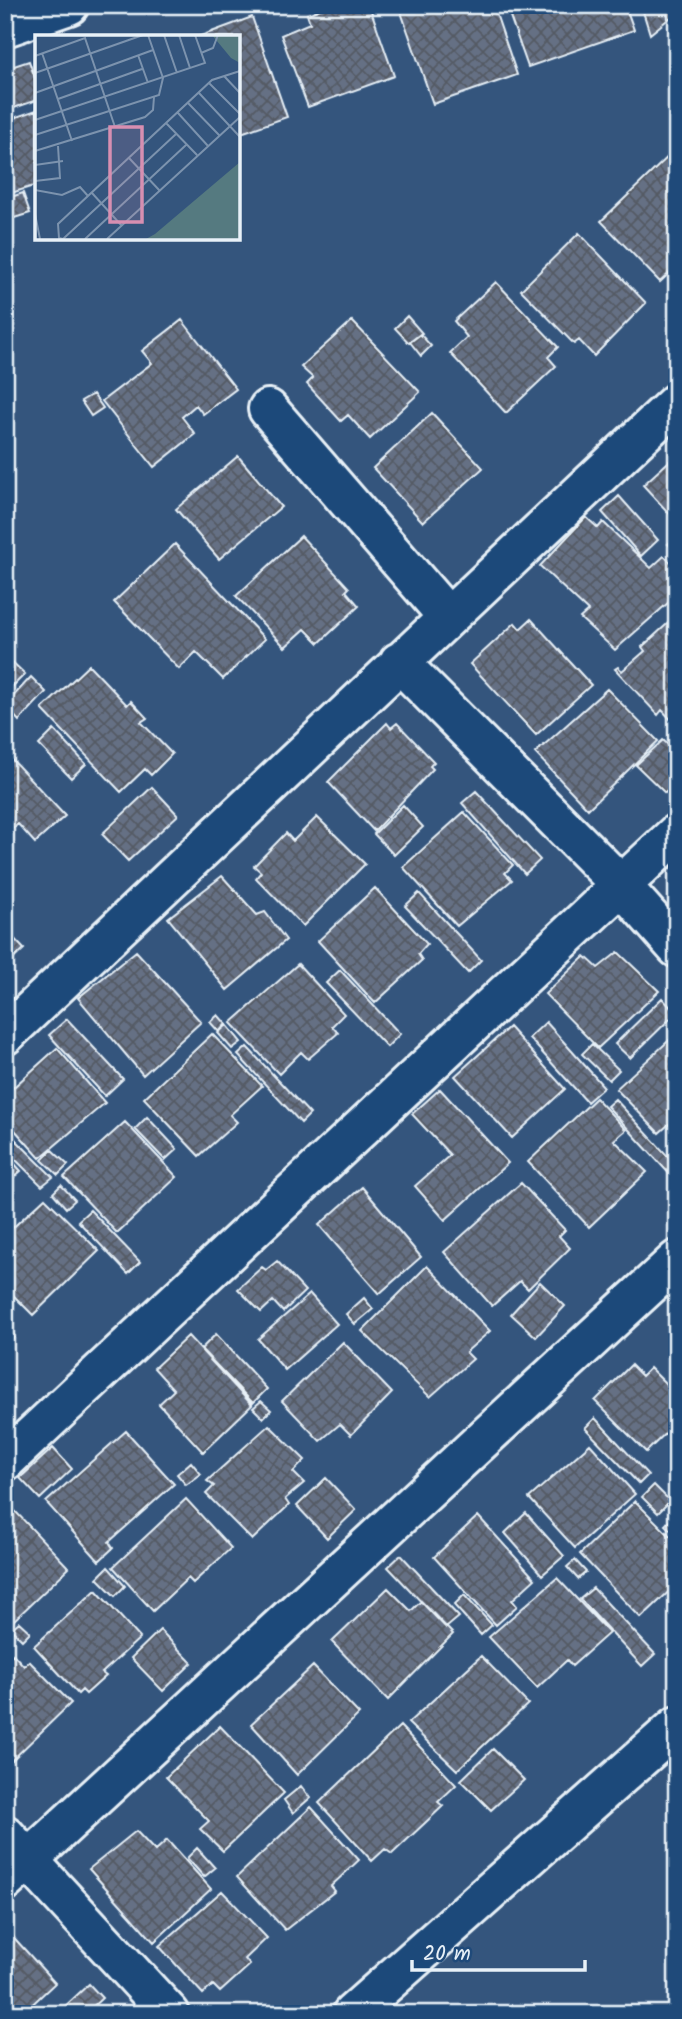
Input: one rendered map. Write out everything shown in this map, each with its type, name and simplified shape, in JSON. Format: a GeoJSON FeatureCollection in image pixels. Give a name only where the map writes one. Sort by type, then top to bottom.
{"type":"FeatureCollection","features":[{"type":"Feature","properties":{"kind":"street"},"geometry":{"type":"LineString","coordinates":[[5,27],[69,5]]}},
{"type":"Feature","properties":{"kind":"street"},"geometry":{"type":"LineString","coordinates":[[5,1035],[677,401]]}},
{"type":"Feature","properties":{"kind":"street"},"geometry":{"type":"LineString","coordinates":[[268,409],[448,617]]}},
{"type":"Feature","properties":{"kind":"street"},"geometry":{"type":"LineString","coordinates":[[399,662],[621,886],[677,948]]}},
{"type":"Feature","properties":{"kind":"street"},"geometry":{"type":"LineString","coordinates":[[5,1461],[677,833]]}},
{"type":"Feature","properties":{"kind":"street"},"geometry":{"type":"LineString","coordinates":[[170,2014],[13,1859],[677,1260]]}},
{"type":"Feature","properties":{"kind":"street"},"geometry":{"type":"LineString","coordinates":[[352,2014],[677,1726]]}},
{"type":"Feature","properties":{"kind":"building"},"geometry":{"type":"Polygon","coordinates":[[[331,5],[346,5],[348,9],[369,5],[394,76],[308,107],[281,35],[310,23],[307,14],[331,5]]]}},
{"type":"Feature","properties":{"kind":"building"},"geometry":{"type":"Polygon","coordinates":[[[410,5],[493,5],[517,75],[433,104],[400,9],[410,5]]]}},
{"type":"Feature","properties":{"kind":"building"},"geometry":{"type":"Polygon","coordinates":[[[506,5],[625,5],[634,30],[528,67],[506,5]]]}},
{"type":"Feature","properties":{"kind":"building"},"geometry":{"type":"Polygon","coordinates":[[[641,5],[677,5],[677,12],[650,34],[641,5]]]}},
{"type":"Feature","properties":{"kind":"building"},"geometry":{"type":"Polygon","coordinates":[[[252,17],[287,117],[240,133],[240,35],[203,35],[252,17]]]}},
{"type":"Feature","properties":{"kind":"building"},"geometry":{"type":"Polygon","coordinates":[[[29,61],[35,78],[35,101],[5,111],[5,69],[29,61]]]}},
{"type":"Feature","properties":{"kind":"building"},"geometry":{"type":"Polygon","coordinates":[[[35,111],[35,186],[5,195],[5,121],[35,111]]]}},
{"type":"Feature","properties":{"kind":"building"},"geometry":{"type":"Polygon","coordinates":[[[672,153],[677,158],[677,266],[660,282],[601,221],[672,153]]]}},
{"type":"Feature","properties":{"kind":"building"},"geometry":{"type":"Polygon","coordinates":[[[23,193],[30,213],[5,221],[5,199],[23,193]]]}},
{"type":"Feature","properties":{"kind":"building"},"geometry":{"type":"Polygon","coordinates":[[[579,233],[646,303],[594,356],[579,340],[574,344],[521,290],[579,233]]]}},
{"type":"Feature","properties":{"kind":"building"},"geometry":{"type":"Polygon","coordinates":[[[496,282],[558,347],[548,357],[556,366],[506,413],[450,353],[467,337],[454,321],[496,282]]]}},
{"type":"Feature","properties":{"kind":"building"},"geometry":{"type":"Polygon","coordinates":[[[407,316],[422,333],[409,343],[395,328],[407,316]]]}},
{"type":"Feature","properties":{"kind":"building"},"geometry":{"type":"Polygon","coordinates":[[[182,320],[236,389],[203,414],[196,405],[182,417],[195,434],[154,467],[102,401],[152,363],[142,351],[182,320]]]}},
{"type":"Feature","properties":{"kind":"building"},"geometry":{"type":"Polygon","coordinates":[[[352,321],[420,392],[370,439],[348,415],[341,421],[307,384],[313,378],[301,367],[352,321]]]}},
{"type":"Feature","properties":{"kind":"building"},"geometry":{"type":"Polygon","coordinates":[[[420,334],[431,346],[421,356],[410,342],[420,334]]]}},
{"type":"Feature","properties":{"kind":"building"},"geometry":{"type":"Polygon","coordinates":[[[93,394],[103,408],[91,416],[81,401],[93,394]]]}},
{"type":"Feature","properties":{"kind":"building"},"geometry":{"type":"Polygon","coordinates":[[[432,413],[483,468],[423,522],[373,468],[432,413]]]}},
{"type":"Feature","properties":{"kind":"building"},"geometry":{"type":"Polygon","coordinates":[[[677,454],[677,522],[643,485],[677,454]]]}},
{"type":"Feature","properties":{"kind":"building"},"geometry":{"type":"Polygon","coordinates":[[[238,456],[281,507],[219,559],[176,509],[238,456]]]}},
{"type":"Feature","properties":{"kind":"building"},"geometry":{"type":"Polygon","coordinates":[[[619,496],[658,540],[641,556],[602,512],[619,496]]]}},
{"type":"Feature","properties":{"kind":"building"},"geometry":{"type":"Polygon","coordinates":[[[586,517],[598,528],[603,522],[651,568],[664,556],[677,568],[677,595],[615,650],[580,618],[588,611],[540,566],[586,517]]]}},
{"type":"Feature","properties":{"kind":"building"},"geometry":{"type":"Polygon","coordinates":[[[677,535],[677,553],[668,544],[677,535]]]}},
{"type":"Feature","properties":{"kind":"building"},"geometry":{"type":"Polygon","coordinates":[[[301,536],[349,588],[346,591],[359,606],[319,643],[305,629],[285,647],[236,596],[301,536]]]}},
{"type":"Feature","properties":{"kind":"building"},"geometry":{"type":"Polygon","coordinates":[[[175,544],[265,639],[223,679],[196,652],[179,669],[114,602],[175,544]]]}},
{"type":"Feature","properties":{"kind":"building"},"geometry":{"type":"Polygon","coordinates":[[[677,615],[676,725],[662,710],[658,715],[615,669],[618,667],[622,671],[645,651],[642,647],[677,615]]]}},
{"type":"Feature","properties":{"kind":"building"},"geometry":{"type":"Polygon","coordinates":[[[531,619],[591,685],[536,735],[470,664],[515,623],[520,629],[531,619]]]}},
{"type":"Feature","properties":{"kind":"building"},"geometry":{"type":"Polygon","coordinates":[[[8,658],[25,674],[5,694],[5,661],[8,658]]]}},
{"type":"Feature","properties":{"kind":"building"},"geometry":{"type":"Polygon","coordinates":[[[89,665],[127,705],[131,701],[147,718],[141,722],[172,754],[151,775],[145,769],[121,792],[42,709],[89,665]]]}},
{"type":"Feature","properties":{"kind":"building"},"geometry":{"type":"Polygon","coordinates":[[[31,677],[46,692],[19,721],[5,705],[31,677]]]}},
{"type":"Feature","properties":{"kind":"building"},"geometry":{"type":"Polygon","coordinates":[[[607,689],[658,741],[588,809],[535,753],[607,689]]]}},
{"type":"Feature","properties":{"kind":"building"},"geometry":{"type":"Polygon","coordinates":[[[387,723],[391,728],[397,723],[434,762],[430,766],[433,769],[374,831],[328,782],[387,723]]]}},
{"type":"Feature","properties":{"kind":"building"},"geometry":{"type":"Polygon","coordinates":[[[54,730],[86,764],[71,778],[39,745],[54,730]]]}},
{"type":"Feature","properties":{"kind":"building"},"geometry":{"type":"Polygon","coordinates":[[[663,740],[677,753],[677,781],[665,793],[636,765],[663,740]]]}},
{"type":"Feature","properties":{"kind":"building"},"geometry":{"type":"Polygon","coordinates":[[[5,752],[65,816],[35,843],[18,824],[5,835],[5,752]]]}},
{"type":"Feature","properties":{"kind":"building"},"geometry":{"type":"Polygon","coordinates":[[[152,787],[178,815],[128,861],[102,834],[152,787]]]}},
{"type":"Feature","properties":{"kind":"building"},"geometry":{"type":"Polygon","coordinates":[[[476,791],[540,860],[525,874],[462,803],[476,791]]]}},
{"type":"Feature","properties":{"kind":"building"},"geometry":{"type":"Polygon","coordinates":[[[403,805],[423,827],[394,855],[374,834],[403,805]]]}},
{"type":"Feature","properties":{"kind":"building"},"geometry":{"type":"Polygon","coordinates":[[[464,812],[513,865],[505,873],[512,880],[457,926],[403,867],[464,812]]]}},
{"type":"Feature","properties":{"kind":"building"},"geometry":{"type":"Polygon","coordinates":[[[317,817],[365,864],[303,926],[256,878],[261,872],[254,866],[286,833],[293,841],[317,817]]]}},
{"type":"Feature","properties":{"kind":"building"},"geometry":{"type":"Polygon","coordinates":[[[222,876],[257,915],[265,912],[286,940],[227,990],[168,918],[222,876]]]}},
{"type":"Feature","properties":{"kind":"building"},"geometry":{"type":"Polygon","coordinates":[[[375,888],[427,944],[418,954],[422,960],[375,1003],[318,941],[375,888]]]}},
{"type":"Feature","properties":{"kind":"building"},"geometry":{"type":"Polygon","coordinates":[[[419,893],[481,960],[468,973],[405,906],[419,893]]]}},
{"type":"Feature","properties":{"kind":"building"},"geometry":{"type":"Polygon","coordinates":[[[5,929],[24,949],[5,967],[5,929]]]}},
{"type":"Feature","properties":{"kind":"building"},"geometry":{"type":"Polygon","coordinates":[[[136,951],[201,1022],[143,1075],[78,998],[136,951]]]}},
{"type":"Feature","properties":{"kind":"building"},"geometry":{"type":"Polygon","coordinates":[[[618,952],[659,991],[598,1048],[545,994],[585,956],[598,968],[618,952]]]}},
{"type":"Feature","properties":{"kind":"building"},"geometry":{"type":"Polygon","coordinates":[[[298,964],[344,1014],[332,1026],[338,1033],[308,1059],[301,1052],[279,1074],[231,1023],[298,964]]]}},
{"type":"Feature","properties":{"kind":"building"},"geometry":{"type":"Polygon","coordinates":[[[340,970],[400,1034],[387,1047],[326,983],[340,970]]]}},
{"type":"Feature","properties":{"kind":"building"},"geometry":{"type":"Polygon","coordinates":[[[662,998],[676,1013],[630,1058],[615,1044],[662,998]]]}},
{"type":"Feature","properties":{"kind":"building"},"geometry":{"type":"Polygon","coordinates":[[[218,1015],[226,1024],[219,1032],[210,1022],[218,1015]]]}},
{"type":"Feature","properties":{"kind":"building"},"geometry":{"type":"Polygon","coordinates":[[[67,1019],[123,1079],[105,1096],[49,1035],[67,1019]]]}},
{"type":"Feature","properties":{"kind":"building"},"geometry":{"type":"Polygon","coordinates":[[[546,1022],[604,1087],[587,1102],[529,1038],[546,1022]]]}},
{"type":"Feature","properties":{"kind":"building"},"geometry":{"type":"Polygon","coordinates":[[[227,1025],[241,1042],[232,1049],[218,1033],[227,1025]]]}},
{"type":"Feature","properties":{"kind":"building"},"geometry":{"type":"Polygon","coordinates":[[[509,1027],[565,1089],[512,1138],[455,1076],[509,1027]]]}},
{"type":"Feature","properties":{"kind":"building"},"geometry":{"type":"Polygon","coordinates":[[[677,1033],[677,1117],[659,1133],[616,1089],[677,1033]]]}},
{"type":"Feature","properties":{"kind":"building"},"geometry":{"type":"Polygon","coordinates":[[[212,1034],[262,1086],[230,1115],[237,1122],[199,1156],[144,1098],[212,1034]]]}},
{"type":"Feature","properties":{"kind":"building"},"geometry":{"type":"Polygon","coordinates":[[[592,1044],[619,1070],[609,1080],[582,1054],[592,1044]]]}},
{"type":"Feature","properties":{"kind":"building"},"geometry":{"type":"Polygon","coordinates":[[[247,1047],[310,1114],[301,1123],[238,1055],[247,1047]]]}},
{"type":"Feature","properties":{"kind":"building"},"geometry":{"type":"Polygon","coordinates":[[[57,1048],[105,1103],[40,1158],[5,1119],[5,1095],[57,1048]]]}},
{"type":"Feature","properties":{"kind":"building"},"geometry":{"type":"Polygon","coordinates":[[[440,1089],[508,1163],[445,1220],[415,1186],[450,1155],[412,1114],[440,1089]]]}},
{"type":"Feature","properties":{"kind":"building"},"geometry":{"type":"Polygon","coordinates":[[[596,1098],[626,1130],[614,1140],[647,1172],[589,1227],[528,1162],[596,1098]]]}},
{"type":"Feature","properties":{"kind":"building"},"geometry":{"type":"Polygon","coordinates":[[[615,1099],[677,1166],[676,1181],[607,1106],[615,1099]]]}},
{"type":"Feature","properties":{"kind":"building"},"geometry":{"type":"Polygon","coordinates":[[[147,1117],[177,1149],[165,1160],[135,1129],[147,1117]]]}},
{"type":"Feature","properties":{"kind":"building"},"geometry":{"type":"Polygon","coordinates":[[[125,1122],[177,1177],[117,1233],[64,1177],[125,1122]]]}},
{"type":"Feature","properties":{"kind":"building"},"geometry":{"type":"Polygon","coordinates":[[[5,1129],[53,1177],[42,1186],[5,1149],[5,1129]]]}},
{"type":"Feature","properties":{"kind":"building"},"geometry":{"type":"Polygon","coordinates":[[[52,1150],[68,1165],[58,1175],[42,1160],[52,1150]]]}},
{"type":"Feature","properties":{"kind":"building"},"geometry":{"type":"Polygon","coordinates":[[[5,1153],[21,1171],[5,1185],[5,1153]]]}},
{"type":"Feature","properties":{"kind":"building"},"geometry":{"type":"Polygon","coordinates":[[[521,1183],[565,1230],[559,1236],[570,1248],[528,1289],[520,1281],[492,1306],[444,1252],[521,1183]]]}},
{"type":"Feature","properties":{"kind":"building"},"geometry":{"type":"Polygon","coordinates":[[[61,1185],[75,1200],[66,1208],[53,1193],[61,1185]]]}},
{"type":"Feature","properties":{"kind":"building"},"geometry":{"type":"Polygon","coordinates":[[[362,1187],[421,1257],[379,1294],[319,1225],[362,1187]]]}},
{"type":"Feature","properties":{"kind":"building"},"geometry":{"type":"Polygon","coordinates":[[[45,1198],[99,1251],[33,1315],[5,1287],[5,1235],[45,1198]]]}},
{"type":"Feature","properties":{"kind":"building"},"geometry":{"type":"Polygon","coordinates":[[[90,1210],[140,1262],[128,1274],[78,1221],[90,1210]]]}},
{"type":"Feature","properties":{"kind":"building"},"geometry":{"type":"Polygon","coordinates":[[[277,1261],[305,1291],[283,1312],[273,1301],[261,1312],[238,1289],[262,1267],[266,1270],[277,1261]]]}},
{"type":"Feature","properties":{"kind":"building"},"geometry":{"type":"Polygon","coordinates":[[[427,1266],[490,1331],[466,1352],[473,1359],[430,1397],[362,1331],[427,1266]]]}},
{"type":"Feature","properties":{"kind":"building"},"geometry":{"type":"Polygon","coordinates":[[[540,1282],[565,1306],[536,1337],[511,1314],[540,1282]]]}},
{"type":"Feature","properties":{"kind":"building"},"geometry":{"type":"Polygon","coordinates":[[[310,1294],[337,1324],[285,1370],[258,1339],[310,1294]]]}},
{"type":"Feature","properties":{"kind":"building"},"geometry":{"type":"Polygon","coordinates":[[[364,1298],[373,1309],[355,1324],[346,1314],[364,1298]]]}},
{"type":"Feature","properties":{"kind":"building"},"geometry":{"type":"Polygon","coordinates":[[[5,1327],[15,1336],[5,1346],[5,1327]]]}},
{"type":"Feature","properties":{"kind":"building"},"geometry":{"type":"Polygon","coordinates":[[[216,1334],[267,1389],[253,1403],[201,1349],[216,1334]]]}},
{"type":"Feature","properties":{"kind":"building"},"geometry":{"type":"Polygon","coordinates":[[[188,1336],[252,1405],[203,1452],[159,1404],[174,1390],[154,1368],[188,1336]]]}},
{"type":"Feature","properties":{"kind":"building"},"geometry":{"type":"Polygon","coordinates":[[[343,1342],[392,1393],[351,1435],[340,1424],[320,1441],[282,1401],[343,1342]]]}},
{"type":"Feature","properties":{"kind":"building"},"geometry":{"type":"Polygon","coordinates":[[[631,1365],[642,1376],[650,1368],[677,1395],[677,1422],[646,1452],[595,1401],[631,1365]]]}},
{"type":"Feature","properties":{"kind":"building"},"geometry":{"type":"Polygon","coordinates":[[[261,1401],[271,1410],[263,1418],[253,1408],[261,1401]]]}},
{"type":"Feature","properties":{"kind":"building"},"geometry":{"type":"Polygon","coordinates":[[[595,1418],[648,1475],[639,1484],[585,1428],[595,1418]]]}},
{"type":"Feature","properties":{"kind":"building"},"geometry":{"type":"Polygon","coordinates":[[[269,1425],[305,1460],[293,1472],[304,1483],[285,1499],[289,1505],[252,1540],[206,1494],[214,1486],[207,1481],[269,1425]]]}},
{"type":"Feature","properties":{"kind":"building"},"geometry":{"type":"Polygon","coordinates":[[[126,1431],[174,1484],[109,1542],[113,1548],[99,1561],[46,1502],[126,1431]]]}},
{"type":"Feature","properties":{"kind":"building"},"geometry":{"type":"Polygon","coordinates":[[[590,1444],[635,1494],[575,1548],[529,1498],[590,1444]]]}},
{"type":"Feature","properties":{"kind":"building"},"geometry":{"type":"Polygon","coordinates":[[[53,1448],[72,1469],[40,1499],[20,1478],[53,1448]]]}},
{"type":"Feature","properties":{"kind":"building"},"geometry":{"type":"Polygon","coordinates":[[[191,1462],[201,1474],[186,1485],[177,1474],[191,1462]]]}},
{"type":"Feature","properties":{"kind":"building"},"geometry":{"type":"Polygon","coordinates":[[[677,1465],[677,1484],[667,1474],[677,1465]]]}},
{"type":"Feature","properties":{"kind":"building"},"geometry":{"type":"Polygon","coordinates":[[[326,1478],[356,1510],[327,1538],[297,1506],[326,1478]]]}},
{"type":"Feature","properties":{"kind":"building"},"geometry":{"type":"Polygon","coordinates":[[[654,1485],[670,1501],[658,1513],[642,1497],[654,1485]]]}},
{"type":"Feature","properties":{"kind":"building"},"geometry":{"type":"Polygon","coordinates":[[[186,1499],[231,1548],[193,1583],[188,1578],[153,1611],[113,1567],[186,1499]]]}},
{"type":"Feature","properties":{"kind":"building"},"geometry":{"type":"Polygon","coordinates":[[[635,1501],[677,1543],[677,1584],[641,1618],[580,1554],[635,1501]]]}},
{"type":"Feature","properties":{"kind":"building"},"geometry":{"type":"Polygon","coordinates":[[[14,1510],[69,1568],[11,1623],[5,1618],[5,1515],[14,1510]]]}},
{"type":"Feature","properties":{"kind":"building"},"geometry":{"type":"Polygon","coordinates":[[[526,1513],[564,1556],[542,1575],[505,1533],[526,1513]]]}},
{"type":"Feature","properties":{"kind":"building"},"geometry":{"type":"Polygon","coordinates":[[[677,1514],[677,1536],[665,1525],[677,1514]]]}},
{"type":"Feature","properties":{"kind":"building"},"geometry":{"type":"Polygon","coordinates":[[[478,1516],[535,1579],[512,1600],[517,1606],[496,1625],[434,1557],[478,1516]]]}},
{"type":"Feature","properties":{"kind":"building"},"geometry":{"type":"Polygon","coordinates":[[[401,1555],[459,1617],[446,1628],[388,1567],[401,1555]]]}},
{"type":"Feature","properties":{"kind":"building"},"geometry":{"type":"Polygon","coordinates":[[[575,1560],[586,1572],[578,1579],[567,1567],[575,1560]]]}},
{"type":"Feature","properties":{"kind":"building"},"geometry":{"type":"Polygon","coordinates":[[[108,1567],[125,1586],[115,1596],[97,1578],[108,1567]]]}},
{"type":"Feature","properties":{"kind":"building"},"geometry":{"type":"Polygon","coordinates":[[[557,1578],[609,1633],[572,1666],[567,1660],[537,1688],[489,1637],[557,1578]]]}},
{"type":"Feature","properties":{"kind":"building"},"geometry":{"type":"Polygon","coordinates":[[[388,1588],[411,1611],[421,1601],[453,1634],[388,1700],[332,1642],[388,1588]]]}},
{"type":"Feature","properties":{"kind":"building"},"geometry":{"type":"Polygon","coordinates":[[[593,1588],[655,1654],[642,1666],[580,1599],[593,1588]]]}},
{"type":"Feature","properties":{"kind":"building"},"geometry":{"type":"Polygon","coordinates":[[[96,1590],[140,1638],[102,1673],[106,1676],[86,1694],[82,1690],[78,1694],[34,1646],[96,1590]]]}},
{"type":"Feature","properties":{"kind":"building"},"geometry":{"type":"Polygon","coordinates":[[[464,1595],[492,1625],[481,1635],[454,1605],[464,1595]]]}},
{"type":"Feature","properties":{"kind":"building"},"geometry":{"type":"Polygon","coordinates":[[[19,1622],[30,1632],[22,1640],[11,1629],[19,1622]]]}},
{"type":"Feature","properties":{"kind":"building"},"geometry":{"type":"Polygon","coordinates":[[[160,1630],[192,1663],[163,1691],[131,1658],[160,1630]]]}},
{"type":"Feature","properties":{"kind":"building"},"geometry":{"type":"Polygon","coordinates":[[[13,1654],[24,1666],[29,1661],[71,1703],[5,1767],[5,1662],[13,1654]]]}},
{"type":"Feature","properties":{"kind":"building"},"geometry":{"type":"Polygon","coordinates":[[[481,1656],[528,1704],[457,1770],[408,1723],[481,1656]]]}},
{"type":"Feature","properties":{"kind":"building"},"geometry":{"type":"Polygon","coordinates":[[[313,1666],[359,1714],[297,1775],[251,1724],[313,1666]]]}},
{"type":"Feature","properties":{"kind":"building"},"geometry":{"type":"Polygon","coordinates":[[[220,1726],[284,1793],[223,1851],[200,1829],[209,1821],[166,1777],[220,1726]]]}},
{"type":"Feature","properties":{"kind":"building"},"geometry":{"type":"Polygon","coordinates":[[[400,1726],[456,1785],[438,1802],[443,1806],[392,1854],[385,1849],[372,1861],[319,1803],[400,1726]]]}},
{"type":"Feature","properties":{"kind":"building"},"geometry":{"type":"Polygon","coordinates":[[[493,1749],[524,1780],[491,1810],[461,1780],[493,1749]]]}},
{"type":"Feature","properties":{"kind":"building"},"geometry":{"type":"Polygon","coordinates":[[[301,1786],[310,1798],[293,1813],[284,1800],[301,1786]]]}},
{"type":"Feature","properties":{"kind":"building"},"geometry":{"type":"Polygon","coordinates":[[[311,1807],[359,1860],[331,1886],[335,1891],[285,1930],[237,1877],[311,1807]]]}},
{"type":"Feature","properties":{"kind":"building"},"geometry":{"type":"Polygon","coordinates":[[[136,1831],[155,1851],[167,1840],[211,1889],[154,1942],[89,1869],[136,1831]]]}},
{"type":"Feature","properties":{"kind":"building"},"geometry":{"type":"Polygon","coordinates":[[[197,1848],[215,1868],[204,1877],[187,1858],[197,1848]]]}},
{"type":"Feature","properties":{"kind":"building"},"geometry":{"type":"Polygon","coordinates":[[[222,1891],[267,1938],[245,1959],[250,1965],[220,1992],[213,1985],[203,1994],[159,1946],[222,1891]]]}},
{"type":"Feature","properties":{"kind":"building"},"geometry":{"type":"Polygon","coordinates":[[[7,1930],[55,1983],[22,2014],[5,2014],[7,1930]]]}},
{"type":"Feature","properties":{"kind":"building"},"geometry":{"type":"Polygon","coordinates":[[[89,1984],[102,1998],[85,2014],[67,2014],[62,2009],[89,1984]]]}}]}
